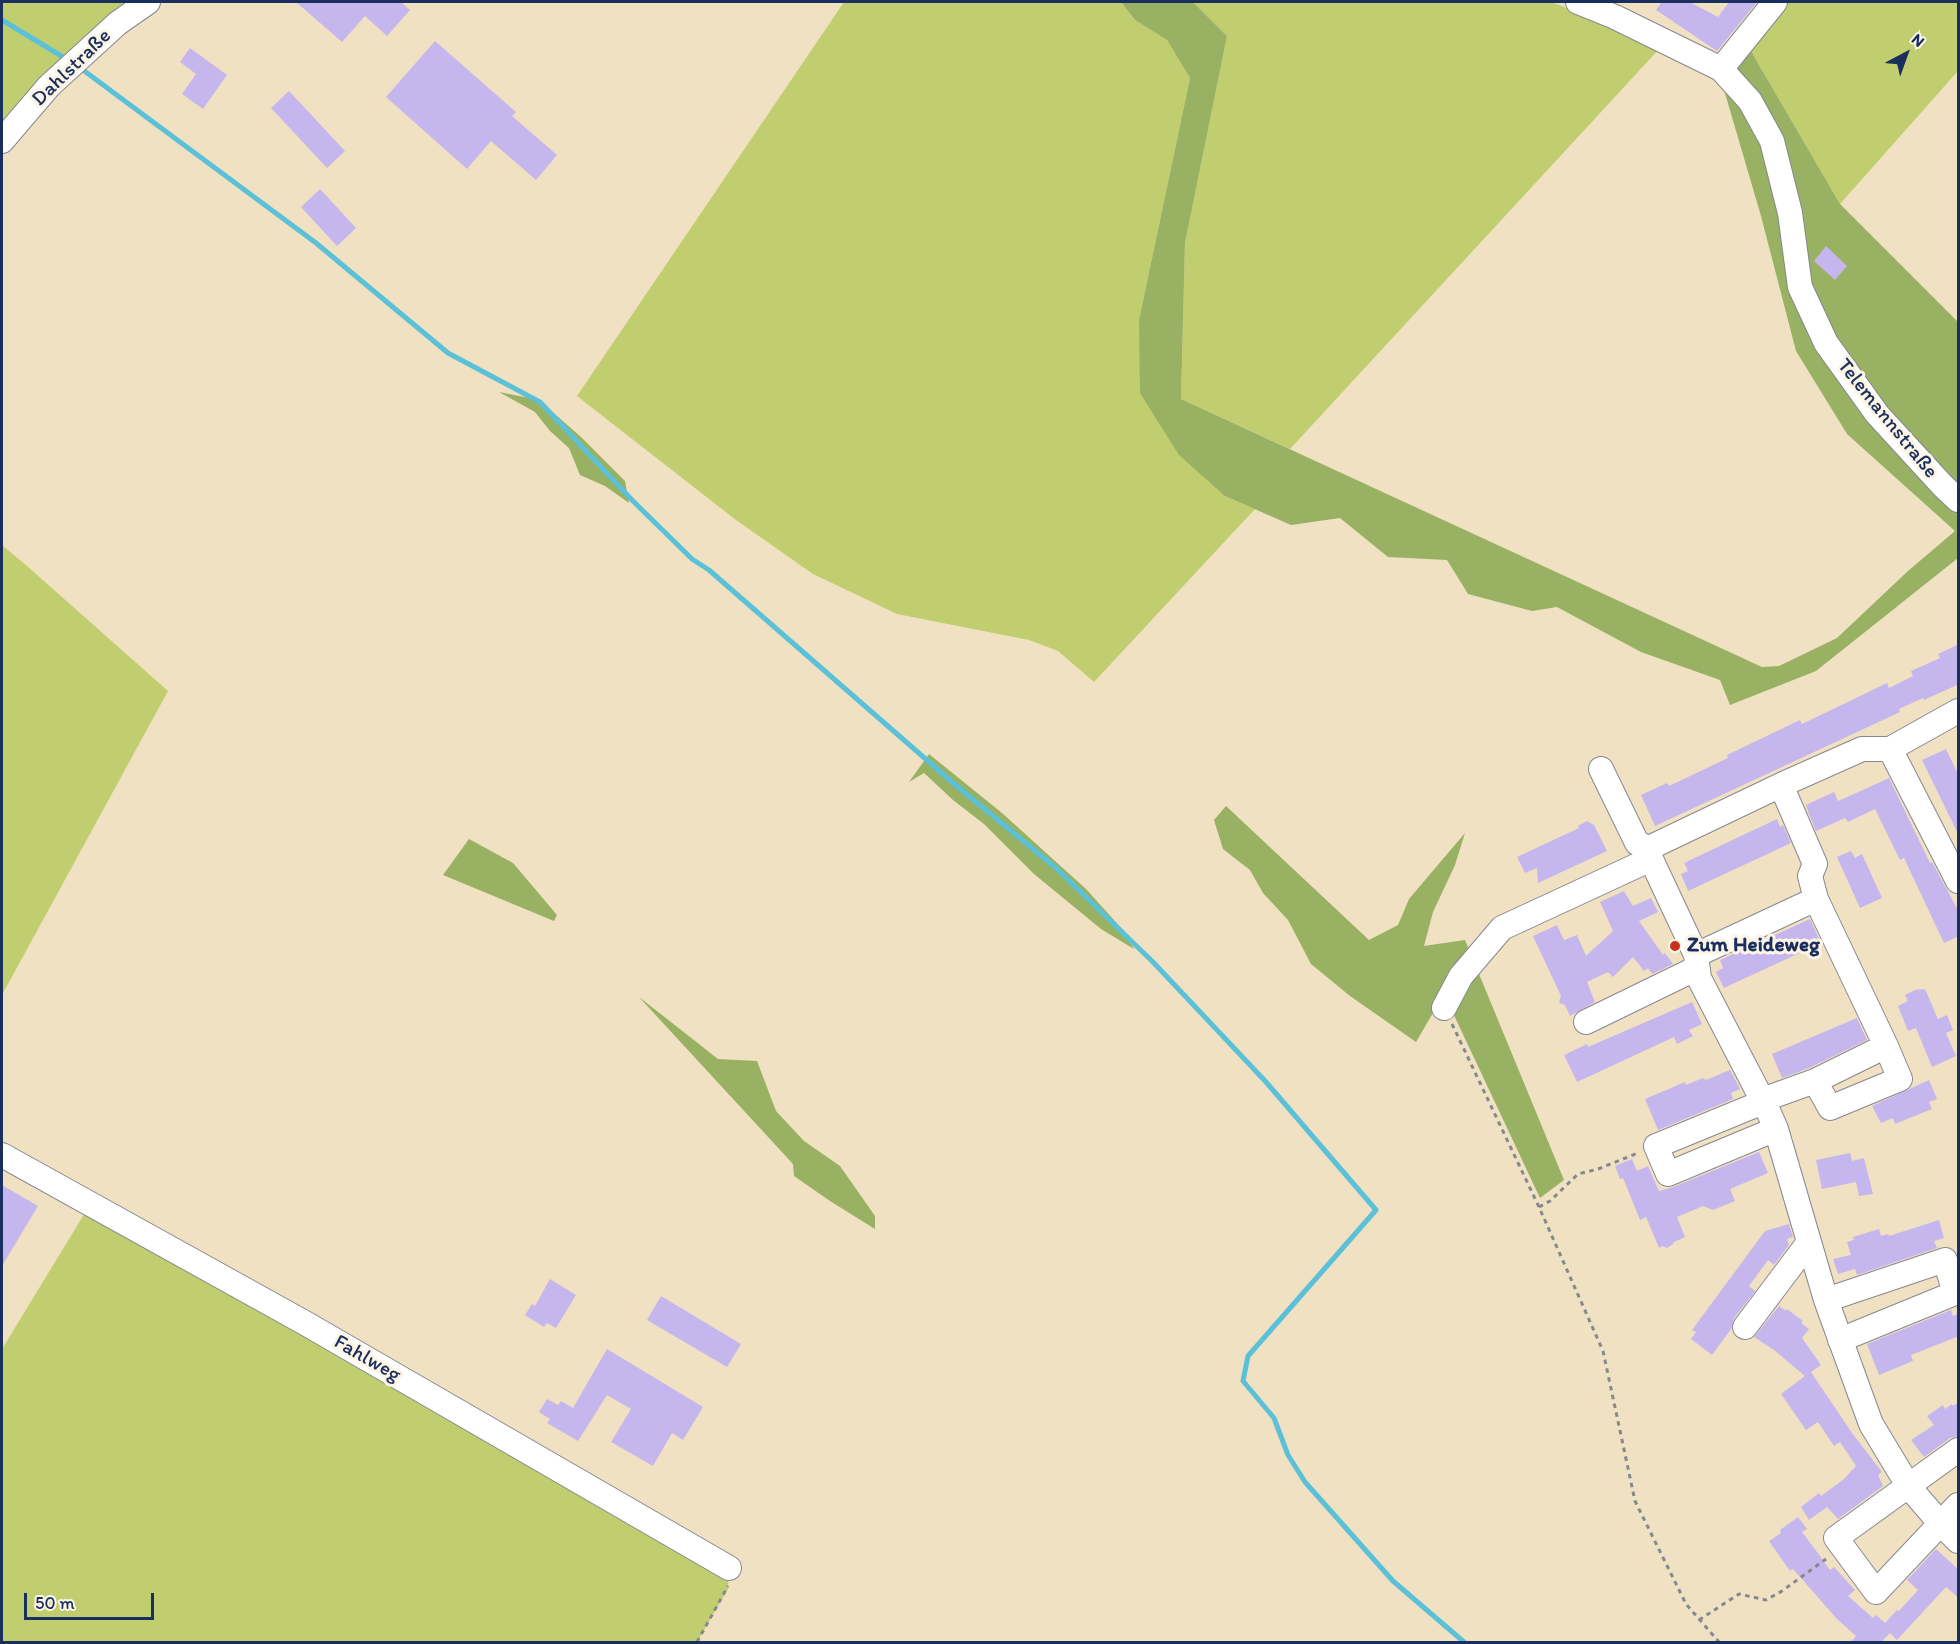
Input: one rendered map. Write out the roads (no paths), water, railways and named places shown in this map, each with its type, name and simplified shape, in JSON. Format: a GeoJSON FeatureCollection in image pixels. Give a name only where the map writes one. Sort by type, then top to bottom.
{"type":"FeatureCollection","features":[{"type":"Feature","properties":{"kind":"street","name":"Dahlstraße"},"geometry":{"type":"LineString","coordinates":[[2,141],[49,86],[118,23],[148,2]]}},
{"type":"Feature","properties":{"kind":"street"},"geometry":{"type":"LineString","coordinates":[[1578,2],[1615,17],[1721,69],[1775,2]]}},
{"type":"Feature","properties":{"kind":"street","name":"Telemannstraße"},"geometry":{"type":"LineString","coordinates":[[1721,69],[1750,101],[1772,141],[1790,213],[1800,287],[1826,343],[1877,414],[1943,486],[1959,500]]}},
{"type":"Feature","properties":{"kind":"street"},"geometry":{"type":"LineString","coordinates":[[1444,1008],[1461,976],[1502,928],[1781,785],[1862,749],[1890,749],[1959,711]]}},
{"type":"Feature","properties":{"kind":"street"},"geometry":{"type":"LineString","coordinates":[[1890,749],[1959,881]]}},
{"type":"Feature","properties":{"kind":"street"},"geometry":{"type":"LineString","coordinates":[[1601,769],[1637,843],[1650,854],[1697,962],[1699,978],[1776,1129],[1826,1300],[1871,1424],[1909,1487],[1959,1541]]}},
{"type":"Feature","properties":{"kind":"street"},"geometry":{"type":"LineString","coordinates":[[1781,785],[1815,864],[1810,876],[1816,899],[1900,1079],[1830,1108],[1815,1081]]}},
{"type":"Feature","properties":{"kind":"street"},"geometry":{"type":"LineString","coordinates":[[1587,1022],[1816,899]]}},
{"type":"Feature","properties":{"kind":"street"},"geometry":{"type":"LineString","coordinates":[[1776,1129],[1668,1174],[1656,1146],[1756,1105],[1762,1100],[1815,1081],[1886,1046]]}},
{"type":"Feature","properties":{"kind":"street","name":"Fahlweg"},"geometry":{"type":"LineString","coordinates":[[2,1155],[305,1323],[729,1568]]}},
{"type":"Feature","properties":{"kind":"street"},"geometry":{"type":"LineString","coordinates":[[1745,1327],[1809,1242]]}},
{"type":"Feature","properties":{"kind":"street"},"geometry":{"type":"LineString","coordinates":[[1826,1300],[1945,1260],[1955,1293],[1840,1340]]}},
{"type":"Feature","properties":{"kind":"street"},"geometry":{"type":"LineString","coordinates":[[1959,1450],[1836,1538],[1876,1592],[1959,1505]]}},
{"type":"Feature","properties":{"kind":"waterway"},"geometry":{"type":"LineString","coordinates":[[2,20],[68,60]]}},
{"type":"Feature","properties":{"kind":"waterway"},"geometry":{"type":"LineString","coordinates":[[79,67],[316,243],[448,353],[540,402],[633,501],[692,559],[709,570],[952,782],[1056,868],[1153,962],[1266,1082],[1376,1210],[1248,1356],[1243,1381],[1274,1418],[1288,1455],[1305,1482],[1393,1581],[1464,1642]]}},
{"type":"Feature","properties":{"kind":"place","name":"Zum Heideweg"},"geometry":{"type":"Point","coordinates":[1675,946]}}]}
